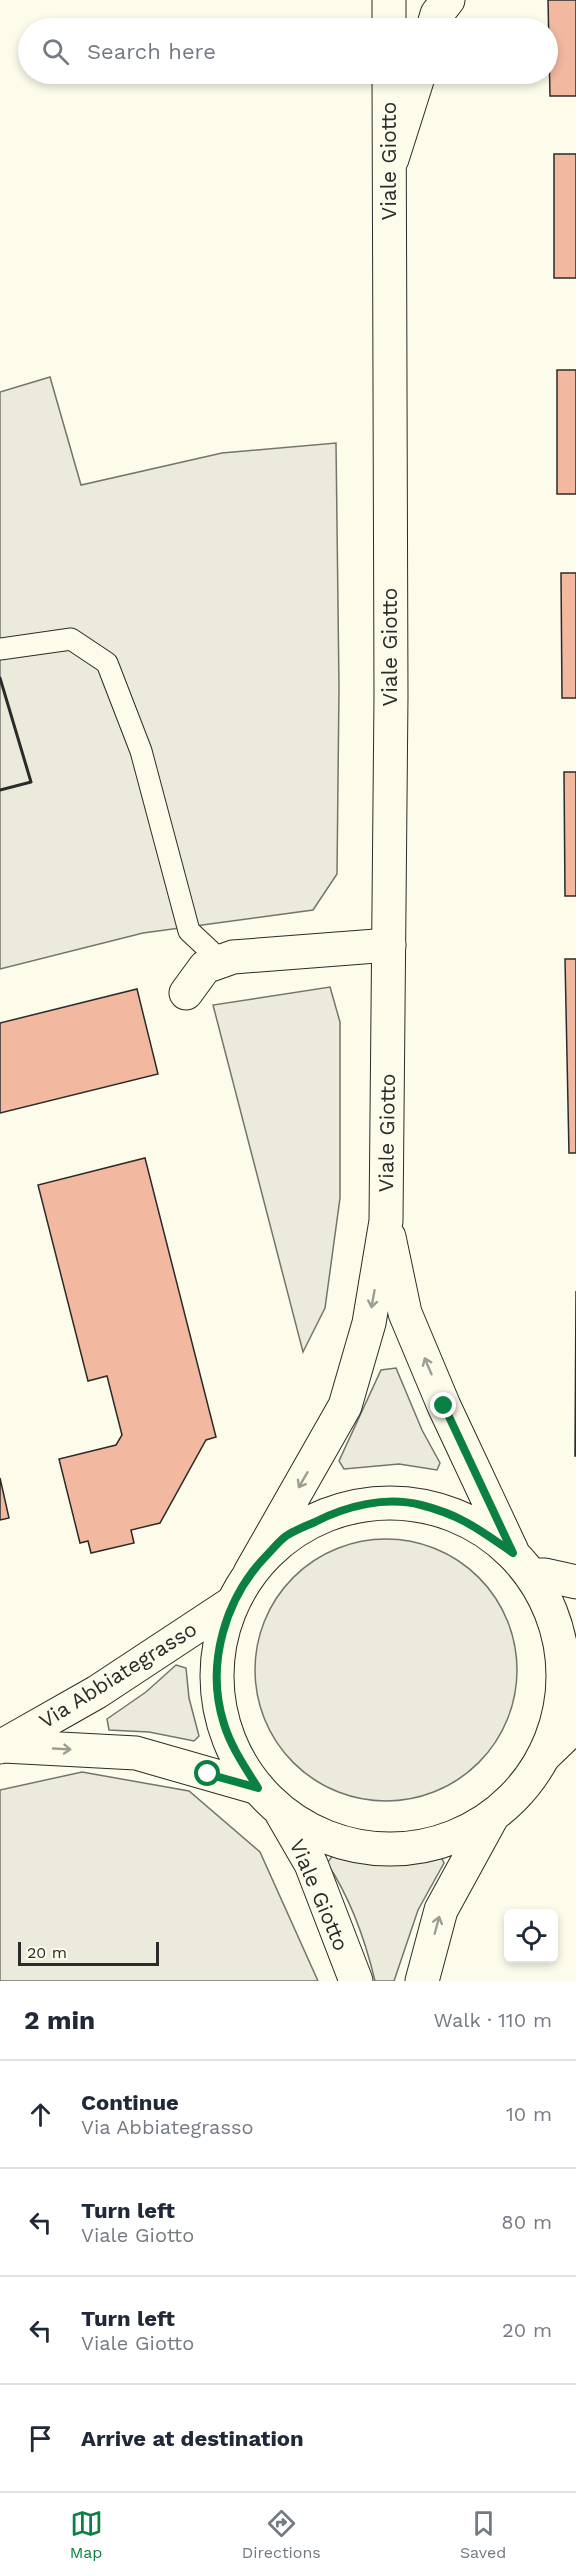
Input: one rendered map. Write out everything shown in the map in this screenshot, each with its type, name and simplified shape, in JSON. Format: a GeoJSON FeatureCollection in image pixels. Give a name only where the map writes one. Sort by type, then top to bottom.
{"type":"FeatureCollection","features":[{"type":"Feature","properties":{"kind":"main road"},"geometry":{"type":"LineString","coordinates":[[388,0],[389,18]]}},
{"type":"Feature","properties":{"kind":"main road"},"geometry":{"type":"LineString","coordinates":[[436,18],[448,0]]}},
{"type":"Feature","properties":{"kind":"main road","name":"Viale Giotto"},"geometry":{"type":"LineString","coordinates":[[356,1981],[311,1864],[234,1750],[223,1722],[217,1692],[220,1642],[232,1603],[345,1406],[369,1323],[386,1221],[389,945],[389,84]]}},
{"type":"Feature","properties":{"kind":"main road"},"geometry":{"type":"LineString","coordinates":[[389,170],[416,84]]}},
{"type":"Feature","properties":{"kind":"main road"},"geometry":{"type":"LineString","coordinates":[[186,993],[205,967],[233,957],[389,945]]}},
{"type":"Feature","properties":{"kind":"main road","name":"Viale Giotto"},"geometry":{"type":"LineString","coordinates":[[269,1799],[306,1827],[335,1840],[365,1847],[395,1849],[440,1842],[467,1831],[493,1815],[523,1787],[543,1756],[557,1721],[563,1683],[559,1640],[546,1600],[522,1564],[444,1406],[405,1313],[386,1221]]}},
{"type":"Feature","properties":{"kind":"main road","name":"Viale Giotto"},"geometry":{"type":"LineString","coordinates":[[250,1572],[285,1537],[339,1509],[378,1502],[419,1504],[464,1519],[522,1564]]}},
{"type":"Feature","properties":{"kind":"main road"},"geometry":{"type":"LineString","coordinates":[[522,1564],[545,1575],[576,1582]]}},
{"type":"Feature","properties":{"kind":"main road","name":"Via Abbiategrasso"},"geometry":{"type":"LineString","coordinates":[[2,1747],[97,1692],[232,1603]]}},
{"type":"Feature","properties":{"kind":"main road"},"geometry":{"type":"LineString","coordinates":[[543,1756],[576,1725]]}},
{"type":"Feature","properties":{"kind":"main road","name":"Via Abbiategrasso"},"geometry":{"type":"LineString","coordinates":[[2,1747],[136,1753],[269,1799]]}},
{"type":"Feature","properties":{"kind":"main road","name":"Viale Giotto"},"geometry":{"type":"LineString","coordinates":[[422,1981],[441,1910],[493,1815]]}},
{"type":"Feature","properties":{"kind":"lane"},"geometry":{"type":"LineString","coordinates":[[0,648],[71,639],[107,663],[141,751],[189,931],[221,961]]}},
{"type":"Feature","properties":{"kind":"shaded area"},"geometry":{"type":"Polygon","coordinates":[[[50,377],[81,485],[222,453],[336,443],[339,688],[337,874],[313,910],[143,933],[0,969],[0,392],[50,377]]]}},
{"type":"Feature","properties":{"kind":"shaded area"},"geometry":{"type":"Polygon","coordinates":[[[330,987],[340,1022],[340,1198],[325,1308],[303,1352],[213,1005],[330,987]]]}},
{"type":"Feature","properties":{"kind":"shaded area"},"geometry":{"type":"Polygon","coordinates":[[[396,1368],[422,1430],[440,1463],[437,1470],[399,1464],[344,1469],[339,1461],[381,1370],[396,1368]]]}},
{"type":"Feature","properties":{"kind":"shaded area"},"geometry":{"type":"Polygon","coordinates":[[[373,1539],[399,1539],[424,1544],[448,1554],[479,1577],[502,1608],[512,1632],[517,1670],[512,1708],[502,1732],[479,1763],[448,1786],[424,1796],[399,1801],[373,1801],[348,1796],[324,1786],[303,1772],[284,1753],[270,1732],[260,1708],[255,1683],[255,1657],[260,1632],[270,1608],[284,1587],[303,1568],[324,1554],[348,1544],[373,1539]]]}},
{"type":"Feature","properties":{"kind":"shaded area"},"geometry":{"type":"Polygon","coordinates":[[[176,1665],[186,1668],[189,1698],[199,1736],[194,1741],[149,1732],[109,1730],[107,1719],[146,1692],[176,1665]]]}},
{"type":"Feature","properties":{"kind":"shaded area"},"geometry":{"type":"Polygon","coordinates":[[[82,1772],[189,1791],[260,1852],[318,1981],[0,1981],[0,1790],[82,1772]]]}},
{"type":"Feature","properties":{"kind":"shaded area"},"geometry":{"type":"Polygon","coordinates":[[[334,1854],[387,1863],[441,1857],[444,1863],[418,1910],[394,1981],[375,1981],[356,1920],[327,1863],[334,1854]]]}},
{"type":"Feature","properties":{"kind":"building"},"geometry":{"type":"Polygon","coordinates":[[[548,0],[576,0],[576,96],[550,96],[550,84],[558,84],[558,18],[548,18],[548,0]]]}},
{"type":"Feature","properties":{"kind":"building"},"geometry":{"type":"Polygon","coordinates":[[[554,154],[576,154],[576,278],[554,278],[554,154]]]}},
{"type":"Feature","properties":{"kind":"building"},"geometry":{"type":"Polygon","coordinates":[[[557,370],[576,370],[576,494],[557,494],[557,370]]]}},
{"type":"Feature","properties":{"kind":"building"},"geometry":{"type":"Polygon","coordinates":[[[561,573],[576,573],[576,698],[562,698],[561,573]]]}},
{"type":"Feature","properties":{"kind":"building"},"geometry":{"type":"Polygon","coordinates":[[[564,772],[576,772],[576,896],[565,896],[564,772]]]}},
{"type":"Feature","properties":{"kind":"building"},"geometry":{"type":"Polygon","coordinates":[[[565,959],[576,959],[576,1153],[569,1153],[565,959]]]}},
{"type":"Feature","properties":{"kind":"building"},"geometry":{"type":"Polygon","coordinates":[[[137,989],[158,1074],[0,1113],[0,1023],[137,989]]]}},
{"type":"Feature","properties":{"kind":"building"},"geometry":{"type":"Polygon","coordinates":[[[145,1158],[216,1437],[206,1440],[160,1523],[131,1530],[134,1543],[91,1553],[88,1541],[80,1543],[59,1459],[116,1445],[122,1435],[107,1376],[88,1381],[38,1185],[145,1158]]]}},
{"type":"Feature","properties":{"kind":"building"},"geometry":{"type":"Polygon","coordinates":[[[576,1291],[576,1456],[575,1456],[576,1291]]]}},
{"type":"Feature","properties":{"kind":"building"},"geometry":{"type":"Polygon","coordinates":[[[0,1478],[9,1518],[0,1520],[0,1478]]]}},
{"type":"Feature","properties":{"kind":"wall"},"geometry":{"type":"LineString","coordinates":[[0,678],[31,782],[0,790]]}},
{"type":"Feature","properties":{"kind":"route"},"geometry":{"type":"LineString","coordinates":[[208,1774],[258,1788],[234,1750],[223,1722],[217,1692],[220,1642],[232,1603],[250,1572],[285,1537],[339,1509],[378,1502],[419,1504],[464,1519],[513,1553],[444,1406]]}}]}
